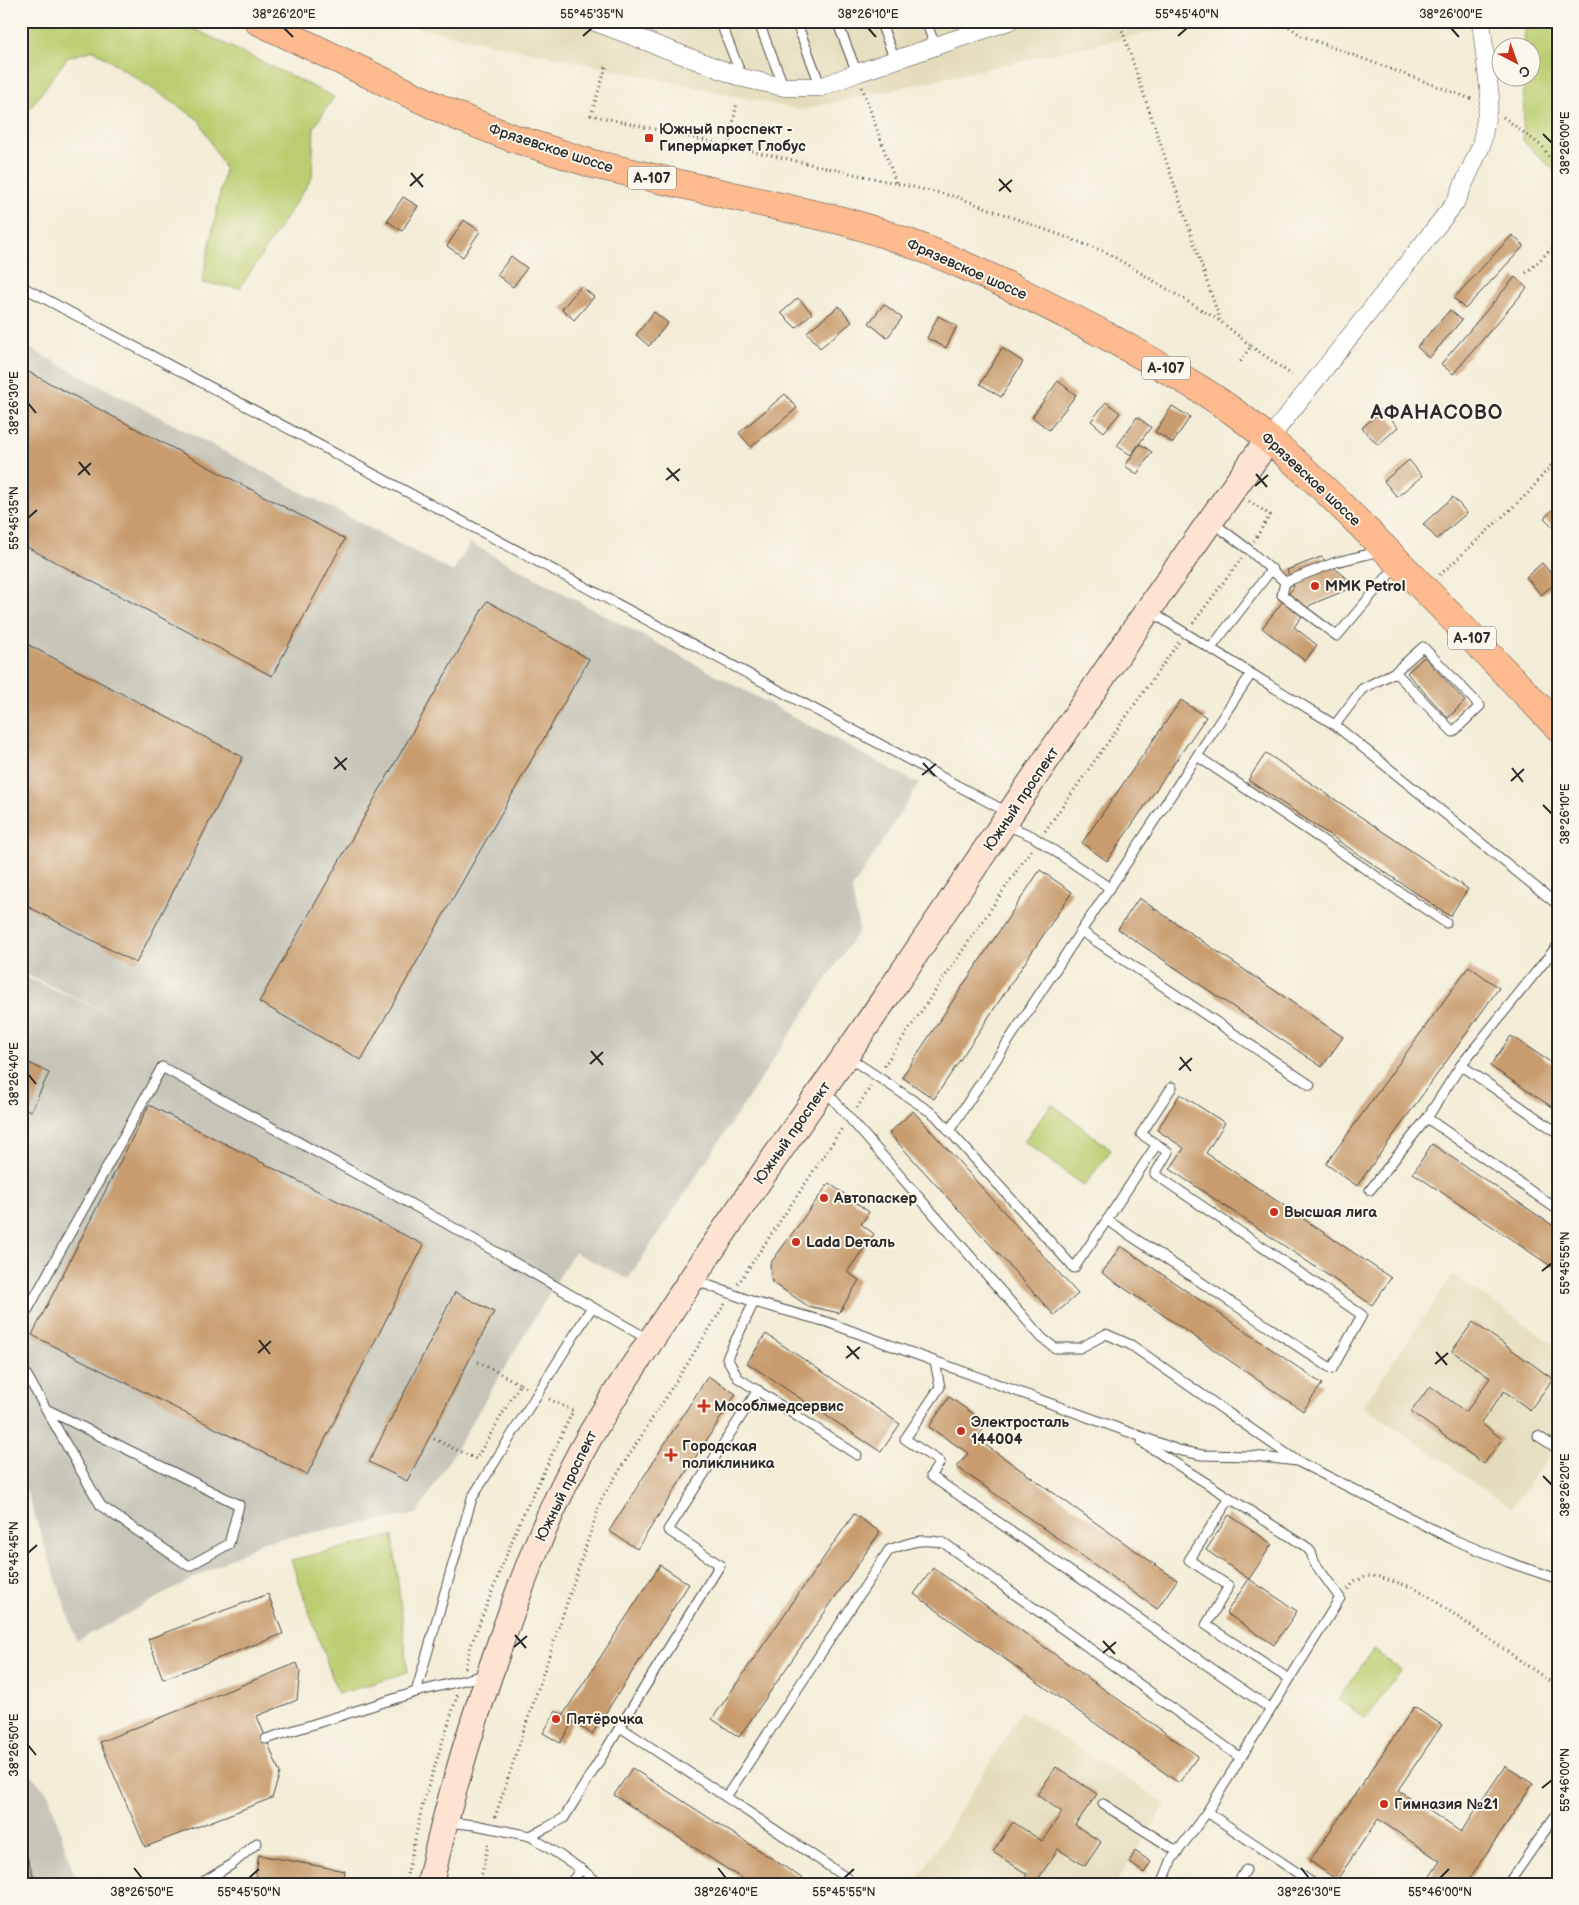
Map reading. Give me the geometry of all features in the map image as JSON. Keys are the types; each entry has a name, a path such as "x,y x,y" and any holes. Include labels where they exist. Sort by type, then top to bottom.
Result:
{"highway":[{"name":"Фрязевское шоссе","path":"258,21 454,115 510,138 593,164 844,221 913,244 1055,309 1175,373 1215,398 1315,479 1558,727"}],"main road":[{"name":"Южный проспект","path":"430,1884 444,1822 467,1741 490,1673 531,1561 570,1471 596,1425 691,1279 1008,819 1148,610 1210,520 1269,440"}],"street":[{"path":"593,21 743,78 784,87 821,87 935,46 977,26 1009,21"},
{"path":"1269,440 1455,203 1482,146 1490,97 1481,21"}],"lane":[{"path":"720,21 743,78"},
{"path":"758,21 784,87"},
{"path":"796,21 821,87"},
{"path":"837,21 857,73"},
{"path":"880,21 895,60"},
{"path":"926,21 935,46"},
{"path":"21,286 1008,819 1110,888"},
{"path":"1210,520 1285,582"},
{"path":"1285,582 1282,595 1337,636 1392,556"},
{"path":"1285,582 1336,562 1392,556"},
{"path":"1210,648 1272,570"},
{"path":"1148,610 1335,725 1558,905"},
{"path":"1335,725 1362,689 1395,672 1423,647 1480,706 1453,732 1395,672"},
{"path":"949,1131 1251,674"},
{"path":"1197,756 1446,922"},
{"path":"1081,931 1310,1085"},
{"path":"1370,1190 1427,1118 1461,1065 1558,945"},
{"path":"846,1055 935,1115 1074,1268 1157,1144"},
{"path":"1461,1065 1558,1134"},
{"path":"21,1322 162,1067 440,1220 651,1340"},
{"path":"1107,1220 1332,1369 1362,1315 1155,1174 1168,1152 1142,1134 1172,1087"},
{"path":"823,1088 1036,1330 1055,1348 1080,1348 1106,1334 1132,1345 1297,1461 1452,1539 1508,1562 1558,1579"},
{"path":"1427,1118 1558,1210"},
{"path":"691,1279 754,1302 827,1322 1178,1450 1202,1455 1252,1456 1297,1461"},
{"path":"754,1302 727,1358 738,1378 857,1455"},
{"path":"416,1692 472,1498 592,1307"},
{"path":"935,1362 940,1387 905,1439 940,1462 931,1476 1271,1710"},
{"path":"21,1365 101,1506 189,1566 229,1544 238,1505 46,1409"},
{"path":"530,1836 564,1818 720,1564 668,1530 758,1390"},
{"path":"1129,1433 1305,1546 1311,1552 1314,1562 1340,1598 1207,1812 1172,1859 1162,1884"},
{"path":"1538,1436 1558,1449"},
{"path":"1230,1498 1189,1560 1229,1586 1206,1625 1289,1679"},
{"path":"726,1798 889,1550 912,1541 930,1540 944,1543 1241,1758"},
{"path":"266,1739 416,1692 490,1673"},
{"path":"620,1727 848,1879"},
{"path":"1103,1804 1178,1852"},
{"path":"1207,1812 1314,1884"},
{"path":"1508,1884 1558,1812"},
{"path":"444,1822 530,1836 581,1869 600,1884"},
{"path":"200,1884 230,1865 257,1842"},
{"path":"570,1884 581,1869"},
{"path":"1237,1884 1246,1870"}],"path":[{"path":"1119,21 1220,321"},
{"path":"1281,21 1302,36 1488,106 1543,147 1558,173"},
{"path":"606,67 591,114 957,197 1106,252 1220,321 1292,375"},
{"path":"857,73 896,183"},
{"path":"729,146 736,102"},
{"path":"1526,273 1558,243"},
{"path":"1239,364 1251,346"},
{"path":"1424,589 1528,494 1558,458"},
{"path":"480,1884 491,1829 602,1498 732,1294 1038,840 1186,632 1248,550 1270,515 1248,500"},
{"path":"434,1439 476,1459 520,1384 478,1362"},
{"path":"1340,1598 1354,1582 1367,1576 1379,1577 1418,1589 1558,1687"}],"shaded area":[{"path":"387,21 1200,21 801,110"},
{"path":"21,344 453,572 470,543 919,784 852,889 859,930 628,1279 574,1252 417,1514 261,1542 77,1641 21,1475 21,975 126,1021 21,972"},
{"path":"1453,1275 1558,1347 1558,1442 1512,1508 1363,1406"},
{"path":"1021,1712 1166,1804 1115,1884 915,1884"},
{"path":"21,1764 49,1795 77,1884 21,1884"}],"green space":[{"path":"21,21 178,21 334,97 314,127 312,178 240,288 202,283 225,169 199,120 94,50 68,57 21,120"},
{"path":"1525,21 1558,21 1558,174 1523,141 1524,88 1542,88 1542,38 1524,38"},
{"path":"1052,1104 1111,1150 1084,1186 1024,1141"},
{"path":"393,1536 408,1673 338,1694 291,1560"},
{"path":"1373,1650 1401,1670 1366,1719 1338,1699"}],"building":[{"path":"403,197 418,206 402,231 387,221"},
{"path":"464,220 480,231 463,257 447,246"},
{"path":"1512,235 1524,246 1465,309 1454,298"},
{"path":"511,256 527,268 513,287 497,275"},
{"path":"1515,277 1527,288 1453,374 1441,364"},
{"path":"581,286 594,297 574,320 562,309"},
{"path":"798,298 812,313 796,328 781,313"},
{"path":"884,304 902,318 887,338 869,323"},
{"path":"839,306 852,322 820,348 807,332"},
{"path":"1450,310 1462,320 1429,358 1417,347"},
{"path":"654,312 668,323 649,346 636,335"},
{"path":"938,316 957,326 946,348 927,338"},
{"path":"1002,348 1023,362 1001,397 980,384"},
{"path":"21,368 345,539 272,676 21,544"},
{"path":"1058,381 1076,395 1049,430 1032,417"},
{"path":"785,394 797,408 751,447 739,433"},
{"path":"1106,402 1120,413 1104,432 1091,421"},
{"path":"1172,406 1190,417 1173,443 1155,432"},
{"path":"1383,409 1398,427 1378,445 1362,428"},
{"path":"1137,417 1151,427 1131,455 1117,446"},
{"path":"1140,444 1152,452 1137,474 1125,466"},
{"path":"1409,460 1422,476 1397,497 1384,481"},
{"path":"1453,497 1467,513 1437,539 1423,524"},
{"path":"1558,505 1558,526 1555,529 1544,518"},
{"path":"1321,557 1356,586 1310,605 1294,627 1317,645 1305,661 1262,628 1294,587 1287,570"},
{"path":"1542,563 1558,581 1541,595 1526,577"},
{"path":"487,601 589,659 361,1060 259,1002"},
{"path":"21,641 243,757 136,963 21,903"},
{"path":"1424,657 1465,701 1448,718 1407,673"},
{"path":"1181,700 1206,717 1107,861 1082,843"},
{"path":"1266,753 1468,889 1450,916 1248,780"},
{"path":"1040,870 1072,892 934,1099 902,1077"},
{"path":"1139,898 1343,1037 1322,1067 1118,929"},
{"path":"1469,966 1499,988 1357,1186 1326,1164"},
{"path":"1511,1036 1558,1067 1558,1111 1490,1066"},
{"path":"21,1059 49,1073 31,1111 21,1107"},
{"path":"1180,1094 1225,1123 1206,1153 1391,1278 1372,1305 1170,1169 1184,1148 1157,1130"},
{"path":"149,1105 424,1245 307,1475 32,1335"},
{"path":"913,1111 1078,1294 1054,1315 889,1133"},
{"path":"1432,1144 1558,1229 1558,1271 1413,1173"},
{"path":"829,1183 869,1212 861,1224 874,1234 847,1272 859,1280 839,1313 808,1306 772,1282 770,1264"},
{"path":"1121,1246 1322,1384 1303,1411 1102,1273"},
{"path":"455,1292 494,1312 407,1481 369,1462"},
{"path":"1473,1322 1553,1379 1530,1410 1504,1391 1481,1423 1502,1439 1484,1464 1411,1412 1430,1386 1466,1412 1490,1378 1452,1351"},
{"path":"766,1334 900,1424 881,1452 747,1363"},
{"path":"708,1376 736,1394 637,1549 609,1531"},
{"path":"949,1397 987,1423 977,1439 1177,1580 1157,1609 957,1467 968,1453 929,1427"},
{"path":"854,1514 880,1532 739,1737 712,1719"},
{"path":"1229,1515 1272,1544 1249,1579 1206,1550"},
{"path":"660,1565 689,1584 592,1734 573,1722 560,1743 543,1733 556,1711 563,1715"},
{"path":"933,1568 1198,1756 1179,1783 914,1594"},
{"path":"1249,1579 1297,1611 1274,1645 1226,1613"},
{"path":"268,1594 283,1634 163,1679 148,1639"},
{"path":"297,1663 300,1671 297,1700 257,1716 280,1773 272,1798 145,1847 100,1742"},
{"name":"Гимназия №21","path":"1414,1707 1442,1725 1398,1790 1461,1832 1505,1766 1533,1784 1466,1884 1425,1884 1440,1861 1378,1819 1337,1880 1310,1861"},
{"path":"1056,1767 1097,1794 1075,1825 1101,1842 1085,1866 1058,1849 1035,1884 1021,1884 1027,1874 993,1852 1013,1822 1042,1841 1062,1812 1037,1795"},
{"path":"632,1768 811,1884 750,1884 614,1795"},
{"path":"22,1841 36,1884 21,1884"},
{"path":"1135,1851 1151,1862 1144,1873 1129,1862"},
{"path":"259,1855 345,1871 343,1884 254,1884"}],"place":[{"name":"Южный проспект - Гипермаркет Глобус","path":"649,138"},
{"name":"MMK Petrol","path":"1315,586"},
{"name":"Автопаскер","path":"824,1198"},
{"name":"Высшая лига","path":"1274,1212"},
{"name":"Lada Dеталь","path":"796,1242"},
{"name":"Мособлмедсервис","path":"704,1406"},
{"name":"Электросталь 144004","path":"961,1431"},
{"name":"Городская поликлиника","path":"671,1455"},
{"name":"Пятёрочка","path":"556,1719"},
{"name":"Гимназия №21","path":"1384,1804"}],"district":[{"name":"АФАНАСОВО","path":"1437,412"}]}
